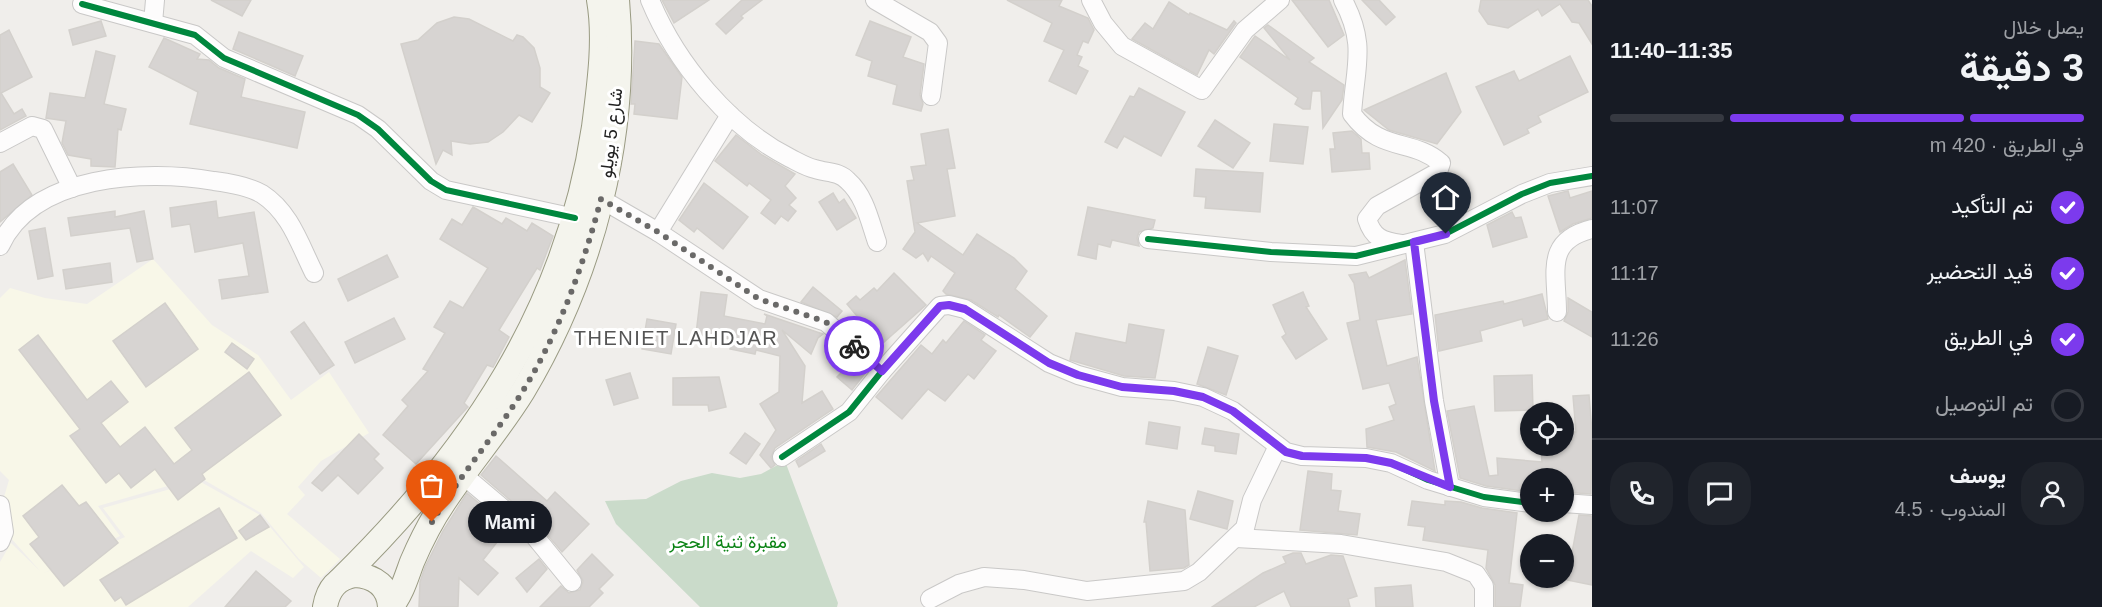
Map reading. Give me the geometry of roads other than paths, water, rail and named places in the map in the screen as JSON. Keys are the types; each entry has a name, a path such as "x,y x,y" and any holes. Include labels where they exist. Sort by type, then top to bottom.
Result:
{"main road":[{"path":"324,604 330,590 427,486 479,418 504,381 545,302 575,218 596,112 600,40 599,0"},
{"name":"شارع 5 يويلو","path":"391,607 402,589 432,522 505,418 543,355 577,279 601,199 617,101 617,0"},
{"path":"340,580 355,575 371,577 383,587 391,607"}],"street":[{"path":"153,23 155,0"},
{"path":"650,0 660,25 697,77 730,115 752,135 788,157 814,169 840,174 849,181 865,207 877,242"},
{"path":"874,0 930,32 938,43 931,96"},
{"path":"1091,0 1103,23 1122,46 1202,90 1245,30 1280,0"},
{"path":"1343,0 1355,23 1359,43 1352,114 1359,124 1380,140 1428,152 1441,164 1438,172 1377,206 1366,219 1371,232 1382,241 1410,243"},
{"path":"82,4 195,35 224,58 358,115 378,129 431,181 446,190 575,218"},
{"path":"658,232 730,115"},
{"path":"0,143 32,126 43,129 72,188"},
{"path":"0,246 13,224 38,203 72,188 93,181 166,176 230,183 262,194 287,216 314,273"},
{"path":"1148,239 1271,252 1356,256 1446,234 1522,194 1550,183 1592,176"},
{"path":"601,199 658,232 759,299 826,322 882,371"},
{"path":"1557,312 1557,254 1562,243 1576,233 1592,229"},
{"path":"1410,243 1434,401 1450,487"},
{"path":"782,457 849,412 940,306 949,305 965,309 1049,363 1078,375 1122,387 1174,391 1203,397 1233,411 1286,452 1302,456 1366,458 1391,463 1450,487 1484,497 1520,502"},
{"path":"930,599 959,584 984,577 1024,580 1087,591 1184,581 1199,572 1245,528 1252,500 1278,446"},
{"path":"463,475 532,533 572,582"},
{"path":"1574,504 1592,505"},
{"path":"0,505 4,532 0,542"},
{"path":"1236,538 1341,544 1446,562 1476,574 1484,585 1484,607"}],"place":[{"name":"Mami","path":"432,522"}],"district":[{"name":"THENIET LAHDJAR","path":"676,338"}],"park label":[{"name":"مقبرة ثنية الحجر","path":"728,542"}]}
